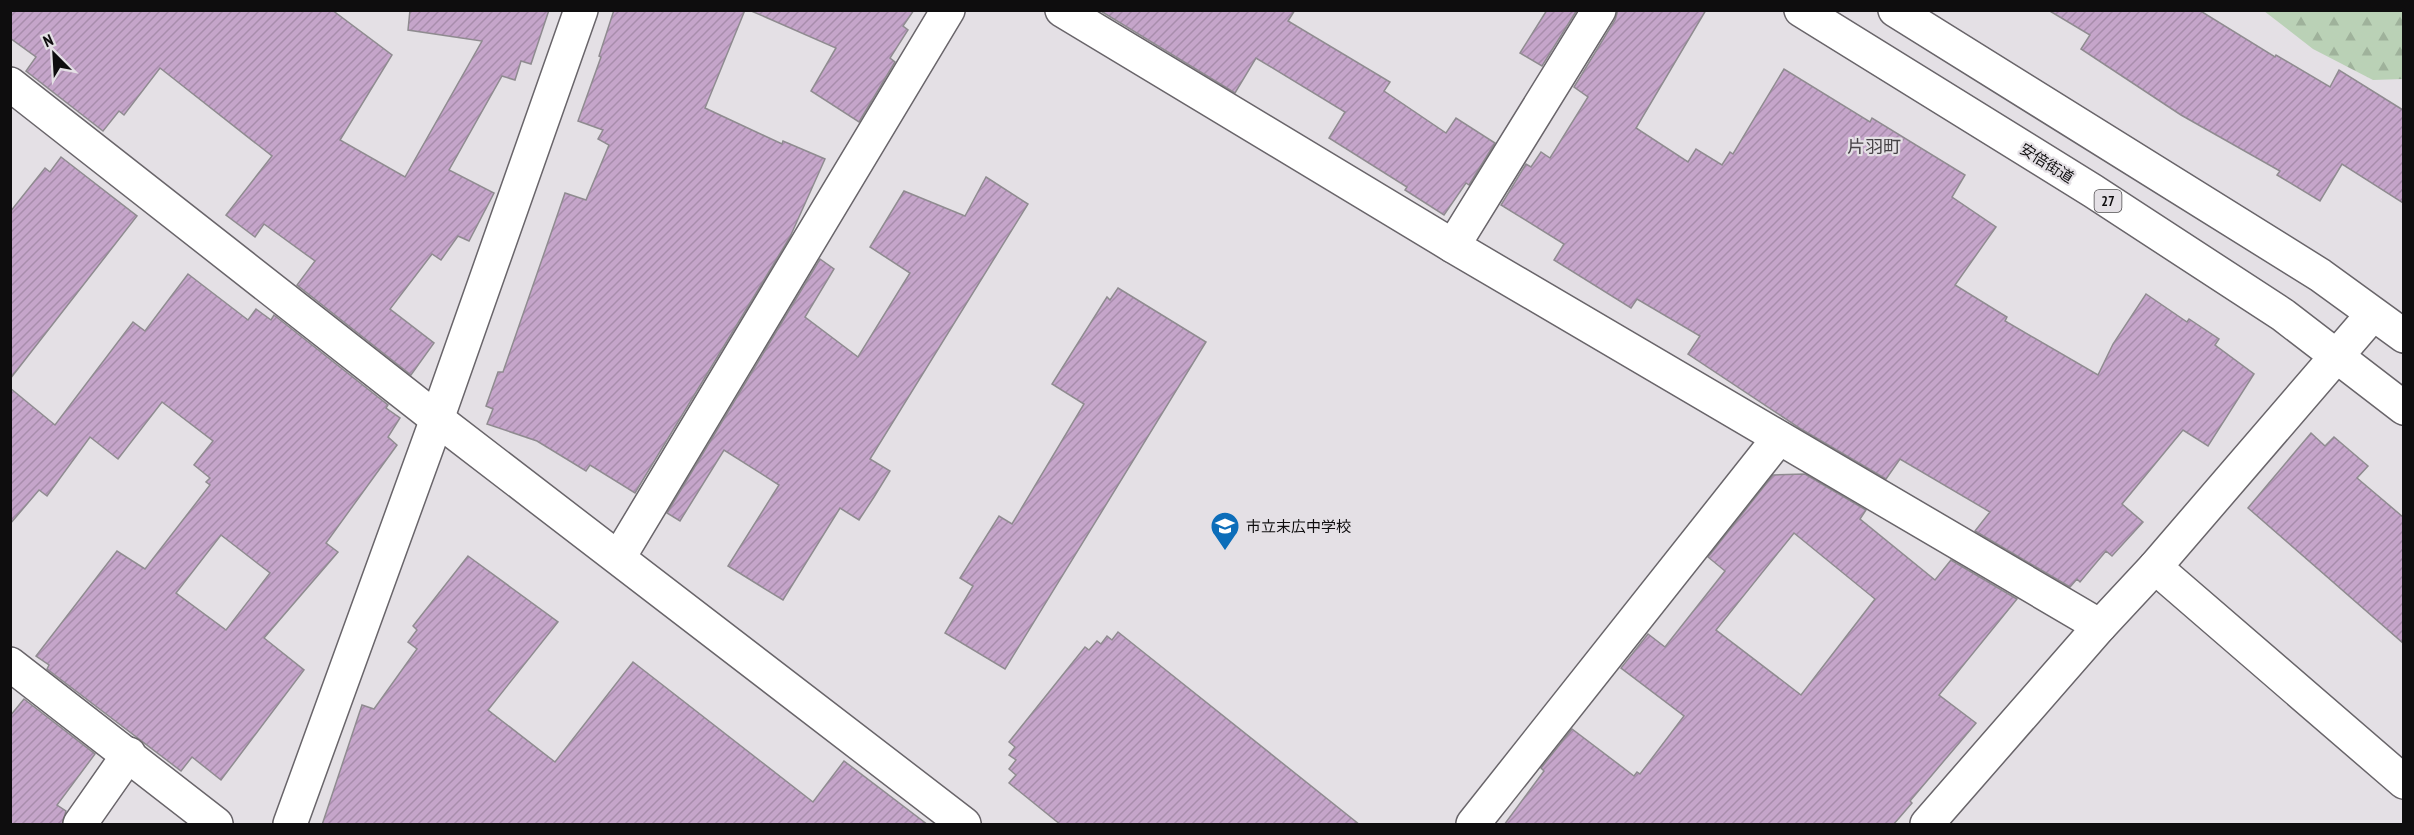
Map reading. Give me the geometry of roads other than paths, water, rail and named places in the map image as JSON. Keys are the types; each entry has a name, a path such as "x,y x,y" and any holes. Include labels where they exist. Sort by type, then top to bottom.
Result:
{"street":[{"path":"290,825 437,419 581,10"},
{"path":"619,557 948,10"},
{"path":"1062,10 1453,246 2100,626"},
{"path":"1453,246 1599,10"},
{"name":"安倍街道","path":"1802,10 2093,191 2283,315 2337,354 2403,408"},
{"path":"1895,10 2320,275 2403,336"},
{"path":"10,84 437,419 964,825"},
{"path":"1927,825 2100,626 2155,567 2372,315"},
{"path":"1473,825 1779,438"},
{"path":"2155,567 2403,782"},
{"path":"10,664 129,754 216,825"},
{"path":"80,825 129,754"}],"place":[{"name":"市立末広中学校","path":"1225,552"}],"district":[{"name":"片羽町","path":"1874,146"}]}
